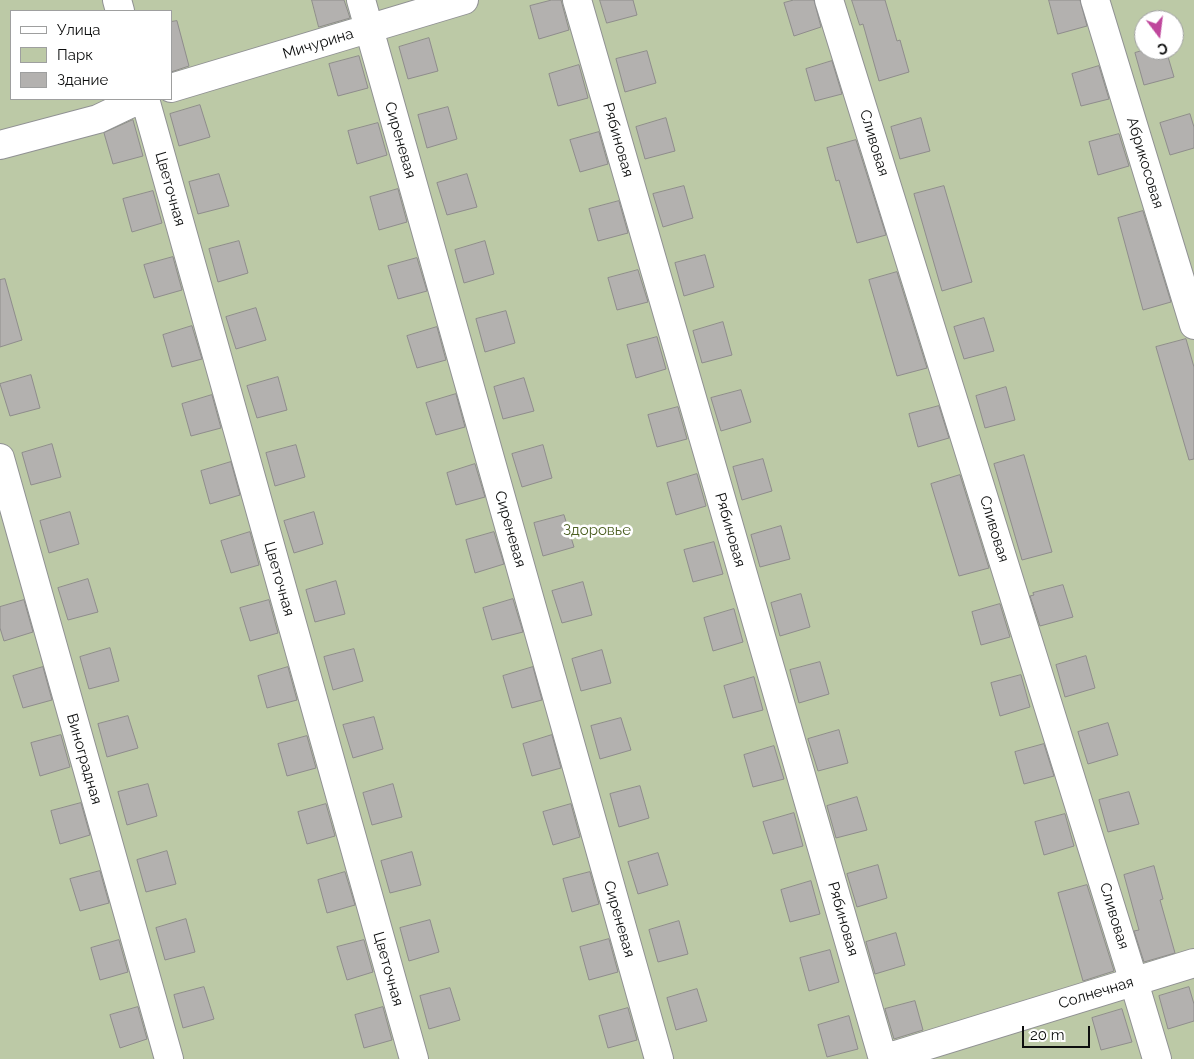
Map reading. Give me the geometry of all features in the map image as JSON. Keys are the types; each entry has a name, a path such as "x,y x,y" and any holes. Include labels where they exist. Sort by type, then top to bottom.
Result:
{"street":[{"name":"Сиреневая","path":"361,0 659,1059"},
{"name":"Мичурина","path":"172,88 464,0"},
{"name":"Рябиновая","path":"577,0 883,1059"},
{"name":"Сливовая","path":"829,0 1157,1059"},
{"name":"Абрикосовая","path":"1096,0 1194,325"},
{"path":"0,145 98,119 138,100"},
{"name":"Цветочная","path":"145,100 414,1059"},
{"name":"Виноградная","path":"0,458 169,1059"},
{"name":"Солнечная","path":"883,1059 1194,963"}],"green space":[{"name":"Здоровье","path":"0,0 1194,0 1194,1059 0,1059"}],"building":[{"path":"312,0 344,0 350,18 319,27"},
{"path":"552,0 561,0 569,30 539,39 530,6"},
{"path":"600,0 633,0 637,15 607,23"},
{"path":"794,0 814,0 821,27 794,36 784,3"},
{"path":"852,0 885,0 897,41 900,40 909,72 879,81 863,24 860,25"},
{"path":"1049,0 1080,0 1087,26 1058,34"},
{"path":"177,21 189,66 172,72 172,22"},
{"path":"429,38 438,71 408,79 399,47"},
{"path":"647,51 656,83 625,92 616,59"},
{"path":"359,56 368,88 338,96 329,64"},
{"path":"1137,60 1169,60 1174,77 1144,85"},
{"path":"832,61 842,94 815,101 806,69"},
{"path":"579,65 588,98 558,106 549,74"},
{"path":"1099,66 1109,99 1081,106 1072,74"},
{"path":"200,105 210,137 179,146 170,114"},
{"path":"448,107 457,139 427,148 418,115"},
{"path":"1190,114 1194,127 1194,148 1170,155 1160,123"},
{"path":"666,118 675,151 645,159 636,127"},
{"path":"921,118 930,151 900,159 891,127"},
{"path":"133,120 143,156 113,164 104,133"},
{"path":"378,123 387,155 357,164 348,131"},
{"path":"599,132 608,164 580,172 570,140"},
{"path":"1119,134 1129,166 1098,175 1089,142"},
{"path":"856,140 886,235 857,243 839,180 836,181 827,148"},
{"path":"219,174 229,206 198,214 189,182"},
{"path":"467,174 477,207 447,215 437,183"},
{"path":"684,186 693,218 663,227 653,194"},
{"path":"944,186 972,282 942,291 914,194"},
{"path":"398,189 407,222 379,230 370,197"},
{"path":"153,191 162,223 132,232 123,199"},
{"path":"619,201 628,233 598,241 589,209"},
{"path":"1143,211 1171,302 1143,310 1118,218"},
{"path":"239,241 248,273 218,282 209,249"},
{"path":"485,241 494,274 464,283 455,250"},
{"path":"705,255 714,287 684,296 675,263"},
{"path":"173,257 182,290 154,298 144,265"},
{"path":"417,258 427,291 398,299 388,266"},
{"path":"638,270 648,302 617,310 608,278"},
{"path":"897,272 927,368 897,376 869,280"},
{"path":"5,279 22,340 0,347 0,280"},
{"path":"256,308 266,340 236,349 226,317"},
{"path":"506,311 515,343 485,352 476,319"},
{"path":"984,318 994,351 964,359 954,327"},
{"path":"723,322 732,355 702,363 693,331"},
{"path":"192,326 202,359 172,367 163,335"},
{"path":"437,327 446,360 417,368 407,336"},
{"path":"657,337 666,369 636,378 627,345"},
{"path":"1186,339 1194,367 1194,459 1189,460 1156,347"},
{"path":"31,375 40,408 10,416 0,384"},
{"path":"278,377 287,410 257,418 247,386"},
{"path":"524,378 534,411 503,419 494,387"},
{"path":"1006,387 1015,420 985,428 976,396"},
{"path":"741,390 751,422 721,431 711,398"},
{"path":"456,394 465,427 436,435 426,403"},
{"path":"212,395 221,428 191,436 182,404"},
{"path":"939,406 949,438 918,447 909,414"},
{"path":"678,407 687,439 657,447 648,415"},
{"path":"52,444 61,477 31,485 22,453"},
{"path":"296,445 305,477 275,486 266,453"},
{"path":"543,445 552,478 522,487 512,454"},
{"path":"1024,455 1052,552 1022,560 994,464"},
{"path":"763,459 772,491 742,500 733,467"},
{"path":"231,462 240,495 210,504 201,471"},
{"path":"475,464 485,497 456,505 447,473"},
{"path":"697,474 706,506 676,515 667,483"},
{"path":"960,475 989,568 959,576 931,484"},
{"path":"70,512 79,544 49,553 40,521"},
{"path":"314,512 323,544 294,553 284,521"},
{"path":"564,515 574,547 543,556 534,523"},
{"path":"781,526 790,559 760,567 751,535"},
{"path":"250,532 259,565 231,573 221,541"},
{"path":"494,532 504,564 475,573 466,540"},
{"path":"714,542 723,574 693,582 684,550"},
{"path":"88,579 98,612 68,620 58,588"},
{"path":"336,581 345,614 315,622 306,590"},
{"path":"583,582 592,615 562,623 552,591"},
{"path":"1063,585 1073,617 1040,626 1030,596 1034,595 1033,593"},
{"path":"801,594 810,627 780,636 771,603"},
{"path":"513,599 523,632 492,640 483,608"},
{"path":"24,600 33,632 4,641 0,628 0,607"},
{"path":"269,600 278,633 250,641 240,608"},
{"path":"1000,604 1010,637 981,645 972,612"},
{"path":"734,609 743,642 713,651 704,618"},
{"path":"110,648 119,681 89,689 80,657"},
{"path":"354,649 363,681 333,690 324,657"},
{"path":"602,650 611,683 581,691 572,659"},
{"path":"1086,656 1095,688 1065,697 1056,665"},
{"path":"820,662 829,694 799,703 790,670"},
{"path":"43,667 52,700 23,708 13,676"},
{"path":"288,667 297,700 267,708 258,676"},
{"path":"533,667 542,700 512,708 503,676"},
{"path":"1021,675 1030,707 1000,716 991,683"},
{"path":"754,677 763,710 733,718 724,686"},
{"path":"128,716 138,748 107,757 98,724"},
{"path":"374,717 383,749 353,758 343,725"},
{"path":"621,718 631,750 600,759 591,726"},
{"path":"1108,723 1118,755 1088,764 1078,732"},
{"path":"839,730 848,763 818,771 808,739"},
{"path":"61,735 70,767 40,776 31,743"},
{"path":"552,735 561,768 532,776 523,744"},
{"path":"307,736 316,768 287,776 278,744"},
{"path":"1044,744 1054,776 1024,784 1015,752"},
{"path":"774,746 784,779 753,787 744,755"},
{"path":"148,784 157,816 127,825 118,792"},
{"path":"393,784 402,817 372,825 363,793"},
{"path":"640,786 649,818 619,827 610,794"},
{"path":"1129,792 1139,824 1108,832 1099,800"},
{"path":"857,797 867,830 836,838 827,806"},
{"path":"81,803 90,835 60,844 51,811"},
{"path":"326,804 335,836 307,844 298,812"},
{"path":"571,804 580,837 553,845 543,812"},
{"path":"794,813 803,846 773,854 763,822"},
{"path":"1065,814 1074,846 1044,855 1035,822"},
{"path":"167,851 176,884 146,892 137,860"},
{"path":"412,852 421,885 390,893 381,861"},
{"path":"658,853 668,885 638,894 628,862"},
{"path":"878,865 887,898 857,907 847,874"},
{"path":"1154,866 1163,899 1160,900 1175,953 1144,962 1134,931 1139,930 1124,875"},
{"path":"100,871 109,903 80,911 70,879"},
{"path":"345,872 355,905 327,913 318,880"},
{"path":"590,872 599,904 572,912 563,879"},
{"path":"811,881 820,914 790,922 781,890"},
{"path":"1087,885 1114,971 1083,981 1058,893"},
{"path":"186,919 195,952 165,960 156,928"},
{"path":"430,920 439,952 409,961 400,928"},
{"path":"679,921 688,954 658,962 649,930"},
{"path":"896,933 905,965 875,974 866,942"},
{"path":"609,939 618,972 589,980 580,947"},
{"path":"119,940 128,972 100,980 91,948"},
{"path":"364,940 373,972 347,980 337,947"},
{"path":"830,950 839,982 809,991 800,958"},
{"path":"204,987 214,1019 183,1028 174,995"},
{"path":"1189,987 1194,1004 1194,1021 1168,1029 1159,996"},
{"path":"450,988 460,1020 429,1029 420,996"},
{"path":"697,989 707,1021 676,1030 667,998"},
{"path":"915,1001 923,1030 894,1039 885,1009"},
{"path":"138,1007 147,1039 120,1048 110,1015"},
{"path":"383,1007 392,1040 364,1048 355,1015"},
{"path":"628,1008 637,1040 608,1048 599,1016"},
{"path":"1122,1009 1132,1042 1101,1050 1092,1018"},
{"path":"849,1016 858,1049 827,1057 818,1025"}]}
